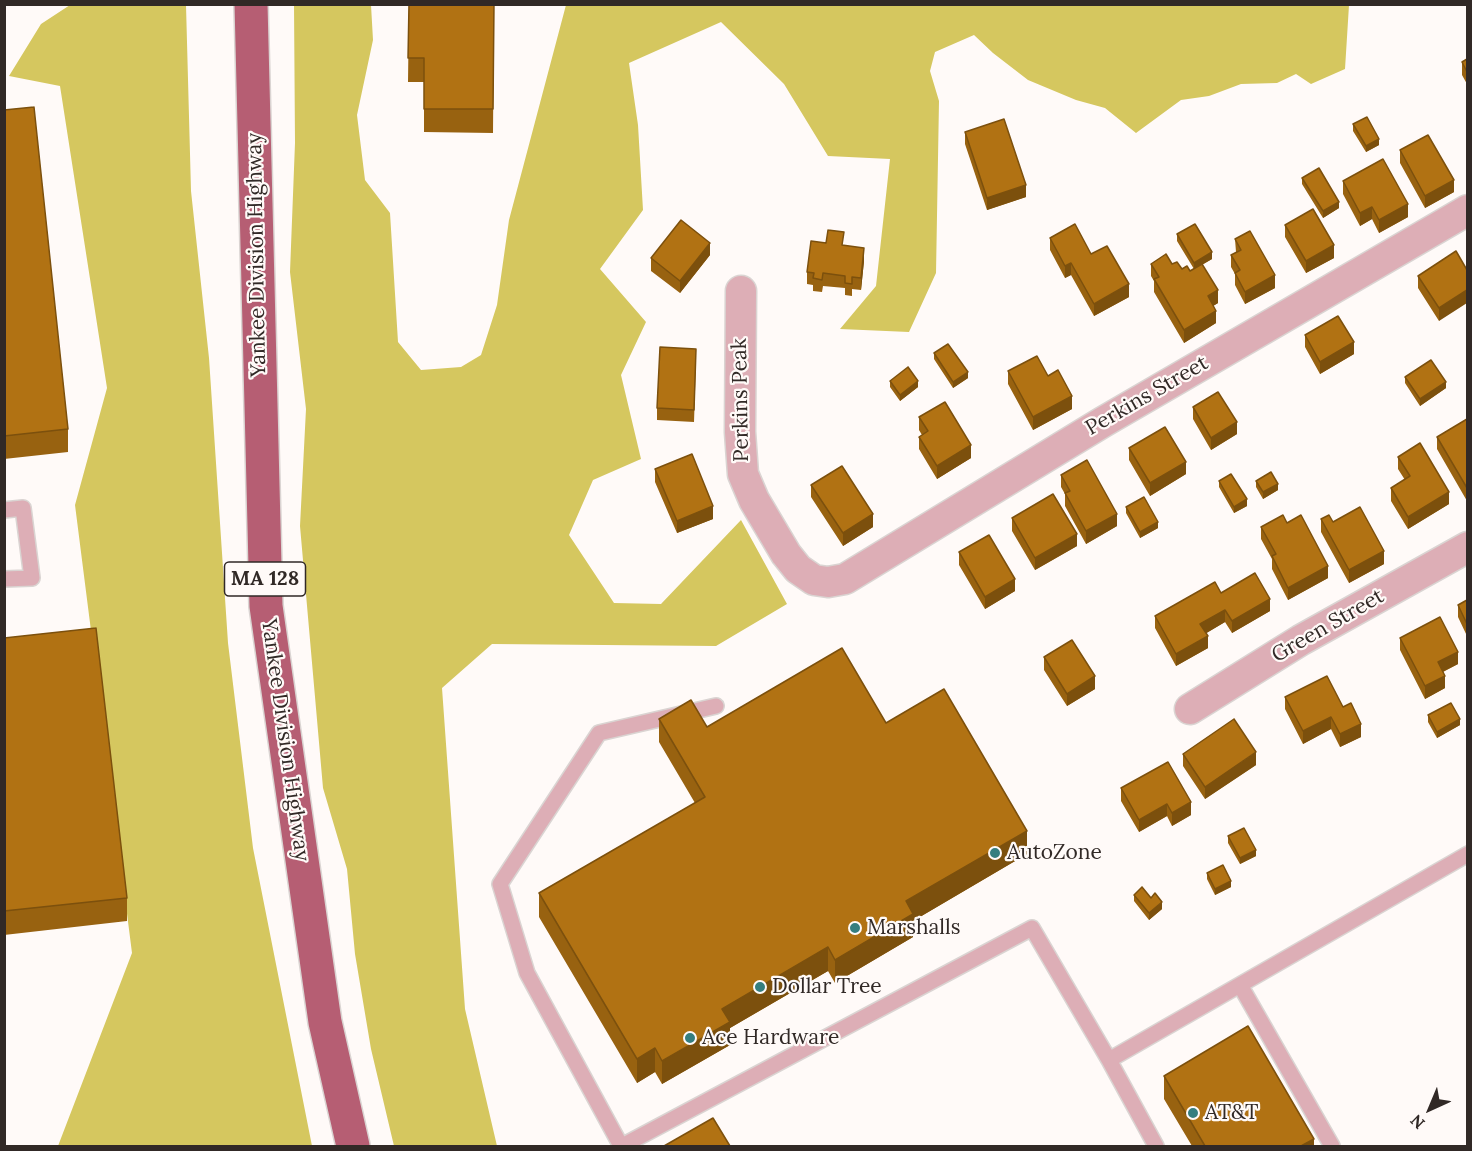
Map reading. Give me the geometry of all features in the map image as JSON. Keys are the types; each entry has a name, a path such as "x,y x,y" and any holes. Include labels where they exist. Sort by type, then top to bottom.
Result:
{"highway":[{"name":"Yankee Division Highway","path":"251,4 266,606 326,1022 352,1146"}],"street":[{"name":"Perkins Street","path":"828,582 845,579 1103,422 1467,210"},
{"name":"Perkins Peak","path":"741,291 740,420 743,474 770,529 798,570 814,580 828,582"},
{"name":"Green Street","path":"1190,709 1301,640 1467,547"}],"lane":[{"path":"4,510 23,508 32,578 4,579"},
{"path":"716,706 599,734 500,884 527,973 621,1146 1032,928 1156,1146"},
{"path":"1109,1060 1467,854"},
{"path":"1240,985 1332,1146"}],"shaded area":[{"path":"70,5 186,5 191,191 209,358 228,643 253,848 312,1146 58,1146 132,953 75,505 107,388 60,86 9,76 41,24"},
{"path":"294,5 371,5 373,40 357,115 365,180 390,213 398,342 421,370 461,367 481,355 497,305 509,220 566,5 1349,5 1345,69 1311,84 1296,74 1277,83 1241,84 1209,96 1181,100 1136,133 1105,108 1076,100 1028,80 974,35 935,52 930,71 939,101 936,273 909,332 840,329 876,286 890,159 828,156 784,84 721,22 629,63 638,125 643,210 600,269 646,322 621,375 641,459 593,480 569,535 614,603 661,604 741,520 787,604 716,646 492,644 442,688 465,1009 497,1146 394,1146 371,1049 355,954 347,869 323,788 300,526 306,409 290,272 295,143"}],"building":[{"path":"409,4 494,4 493,109 424,109 424,58 408,58"},
{"path":"1467,59 1467,72 1462,62"},
{"path":"34,107 68,429 4,436 4,110"},
{"path":"1367,117 1379,139 1366,146 1353,124"},
{"path":"1004,119 1026,185 987,198 965,132"},
{"path":"1428,135 1454,180 1425,196 1400,150"},
{"path":"1383,159 1408,204 1379,220 1372,207 1360,213 1343,181"},
{"path":"1319,168 1339,202 1323,211 1302,178"},
{"path":"1313,209 1334,245 1306,261 1285,225"},
{"path":"681,220 710,243 680,281 651,258"},
{"path":"1075,224 1091,254 1107,246 1129,284 1094,304 1071,263 1065,266 1050,238"},
{"path":"1195,224 1212,252 1194,263 1177,234"},
{"path":"828,230 844,232 842,245 864,248 861,278 852,277 852,284 845,283 845,276 823,273 822,280 813,278 814,273 807,272 811,241 826,243"},
{"path":"1250,231 1275,275 1245,292 1235,273 1240,270 1231,255 1241,250 1235,239"},
{"path":"1456,251 1467,270 1467,290 1439,308 1418,276"},
{"path":"1166,254 1172,264 1177,262 1182,269 1187,266 1190,271 1202,264 1218,290 1208,296 1216,311 1184,330 1154,279 1159,277 1151,264"},
{"path":"1338,316 1354,342 1320,362 1305,335"},
{"path":"948,344 968,372 953,382 934,353"},
{"path":"660,347 696,349 694,410 657,408"},
{"path":"1037,356 1048,376 1058,370 1072,396 1033,417 1008,371"},
{"path":"1431,360 1446,382 1420,399 1405,377"},
{"path":"908,367 918,381 900,395 890,381"},
{"path":"1218,392 1237,422 1211,438 1193,407"},
{"path":"945,402 971,445 937,466 919,437 928,431 919,417"},
{"path":"1467,419 1467,488 1437,437"},
{"path":"1165,427 1186,462 1150,483 1129,448"},
{"path":"1420,443 1449,492 1408,517 1391,488 1410,476 1398,457"},
{"path":"692,454 713,506 677,521 655,469"},
{"path":"1087,460 1117,514 1086,531 1065,493 1070,491 1061,475"},
{"path":"842,466 873,514 843,533 811,485"},
{"path":"1271,472 1278,484 1263,492 1256,481"},
{"path":"1231,474 1247,499 1234,507 1219,481"},
{"path":"1053,494 1077,534 1035,558 1012,518"},
{"path":"1144,497 1158,522 1140,532 1126,507"},
{"path":"1360,507 1384,551 1349,570 1321,519 1329,515 1333,522"},
{"path":"1283,515 1287,523 1301,515 1328,566 1288,588 1272,556 1276,554 1261,527"},
{"path":"989,535 1015,579 985,597 959,552"},
{"path":"1255,573 1270,599 1232,621 1225,610 1200,624 1208,636 1176,654 1155,616 1215,582 1221,593"},
{"path":"1467,600 1467,624 1458,605"},
{"path":"1440,617 1458,652 1438,662 1445,676 1425,686 1400,638"},
{"path":"96,628 127,898 4,911 4,638"},
{"path":"1072,640 1095,676 1067,694 1044,657"},
{"path":"842,648 886,723 944,689 1027,831 906,901 913,914 835,960 828,947 722,1009 730,1022 662,1061 655,1048 637,1059 539,893 705,797 659,719 691,700 707,727"},
{"path":"1327,676 1343,707 1351,703 1361,724 1340,734 1331,717 1303,731 1285,697"},
{"path":"1451,703 1460,719 1437,732 1428,715"},
{"path":"1234,719 1256,752 1205,787 1183,754"},
{"path":"1168,762 1191,802 1172,813 1167,804 1139,820 1121,788"},
{"path":"1244,828 1256,850 1240,858 1228,836"},
{"path":"1223,865 1231,881 1215,889 1207,873"},
{"path":"1142,887 1151,898 1155,893 1162,902 1149,913 1134,895"},
{"path":"1248,1026 1314,1139 1301,1146 1205,1146 1164,1076"},
{"path":"713,1118 730,1146 664,1146"}],"place":[{"name":"AutoZone","path":"995,853"},
{"name":"Marshalls","path":"855,928"},
{"name":"Dollar Tree","path":"760,987"},
{"name":"Ace Hardware","path":"690,1038"},
{"name":"AT&T","path":"1193,1113"}]}
